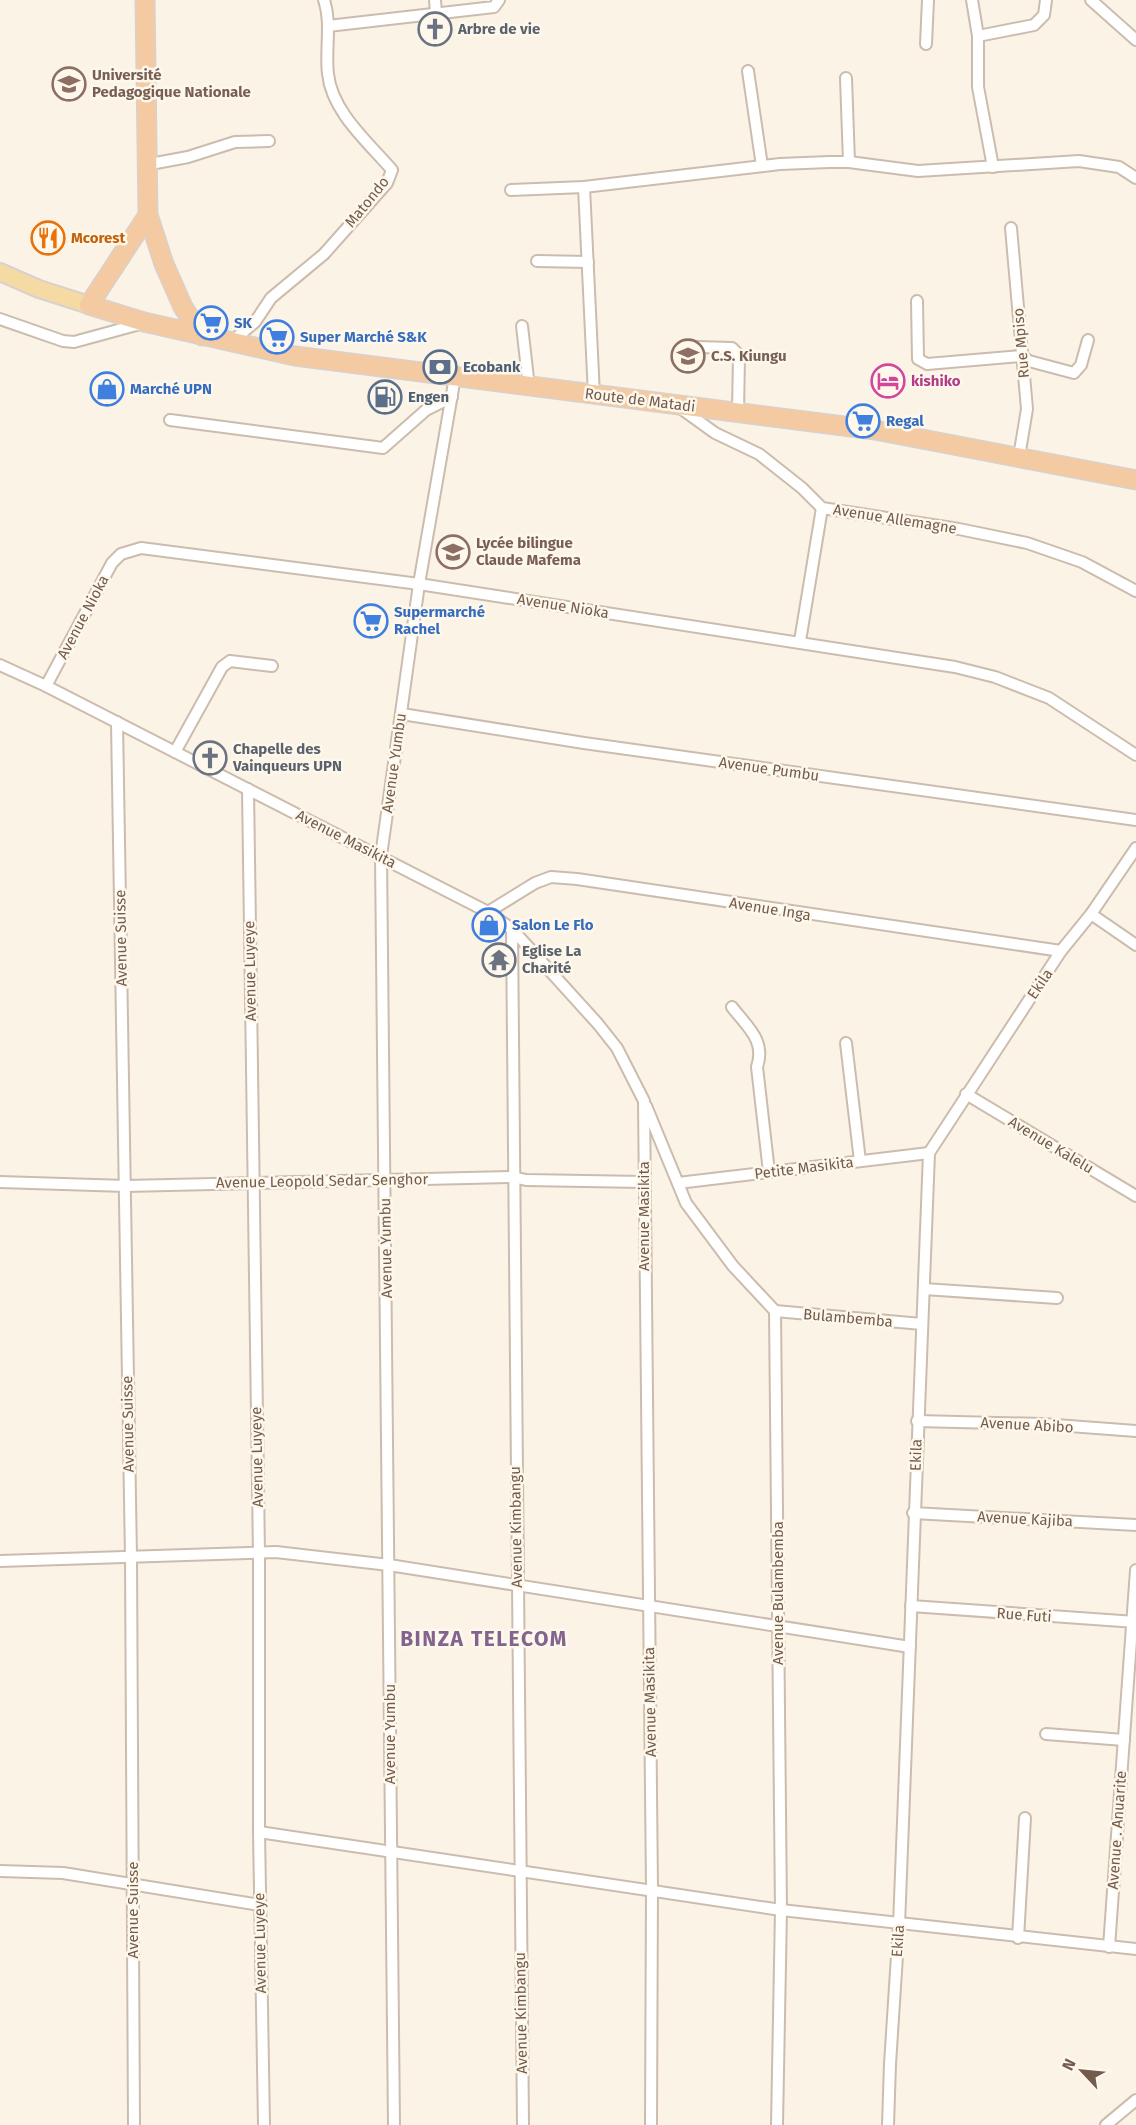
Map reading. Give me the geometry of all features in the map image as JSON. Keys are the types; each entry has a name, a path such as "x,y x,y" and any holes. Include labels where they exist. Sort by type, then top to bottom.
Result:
{"highway":[{"path":"145,0 145,165 148,215 164,264 183,307 202,336"},
{"path":"89,305 148,215"},
{"name":"Route de Matadi","path":"89,305 144,322 295,356 920,437 1136,480"}],"main road":[{"path":"0,272 39,289 89,305"}],"street":[{"name":"Matondo","path":"231,342 255,322 271,298 324,254 387,183 392,170 338,105 331,91 326,53 328,26 324,0"},
{"path":"435,0 436,14"},
{"path":"926,44 928,0"},
{"path":"972,0 978,36 978,87 993,167"},
{"path":"978,36 1034,25 1044,15 1046,0"},
{"path":"1091,0 1136,40"},
{"path":"328,26 436,14 498,2"},
{"path":"748,71 762,166"},
{"path":"846,78 849,162"},
{"path":"145,165 188,157 235,142 269,141"},
{"path":"510,190 584,187 762,166 849,162 918,171 1079,161 1119,167 1136,178"},
{"path":"584,187 594,394"},
{"name":"Rue Mpiso","path":"1011,228 1027,409 1019,457"},
{"path":"537,261 588,262"},
{"path":"917,301 918,358 924,363 1022,356 1029,361 1074,373 1081,365 1088,340"},
{"path":"0,319 63,342 74,342 144,322"},
{"path":"522,326 529,387"},
{"path":"697,347 732,348 737,351 738,413"},
{"name":"Avenue Yumbu","path":"394,2125 381,856 419,584 455,377"},
{"path":"170,420 382,448 426,410 452,398"},
{"name":"Avenue Allemagne","path":"676,405 715,433 759,454 802,488 822,508 958,529 1027,543 1082,562 1136,591"},
{"path":"800,641 822,508"},
{"name":"Avenue Nioka","path":"46,686 112,563 130,549 141,548 419,584 800,641 955,667 995,676 1049,698 1136,755"},
{"path":"175,752 222,667 230,661 272,666"},
{"name":"Avenue Masikita","path":"0,665 46,686 488,912 512,929 547,965 618,1047 644,1101 652,1889 651,2125"},
{"name":"Avenue Pumbu","path":"402,714 584,743 1136,820"},
{"name":"Avenue Suisse","path":"117,722 126,1186 126,1372 131,1558 134,2125"},
{"name":"Avenue Luyeye","path":"248,789 259,1555 259,1832 264,2125"},
{"name":"Ekila","path":"888,2125 899,1925 913,1513 929,1153 1062,951 1091,914 1136,848"},
{"name":"Avenue Inga","path":"488,912 535,883 551,877 1062,951"},
{"path":"1091,914 1136,945"},
{"name":"Avenue Kimbangu","path":"512,929 523,2125"},
{"path":"732,1007 759,1042 760,1052 757,1066 769,1172"},
{"path":"846,1042 860,1161"},
{"name":"Avenue Kalelu","path":"966,1094 1136,1196"},
{"path":"644,1101 686,1203 707,1233 775,1311"},
{"name":"Petite Masikita","path":"678,1183 929,1153"},
{"name":"Avenue Leopold Sedar Senghor","path":"0,1182 126,1186 252,1181 513,1177 526,1180 644,1182"},
{"path":"924,1289 1057,1298"},
{"name":"Bulambemba","path":"775,1311 922,1324"},
{"name":"Avenue Bulambemba","path":"775,1311 780,1627 778,1761 781,1910 777,2125"},
{"name":"Avenue Abibo","path":"917,1421 1136,1431"},
{"name":"Avenue Kajiba","path":"913,1513 1136,1525"},
{"path":"0,1561 259,1555 276,1552 389,1565 649,1608 910,1647"},
{"name":"Avenue . Anuarite","path":"1109,1947 1136,1570"},
{"name":"Rue Futi","path":"911,1606 1134,1622"},
{"path":"1046,1734 1124,1740"},
{"path":"1018,1938 1025,1818"},
{"path":"259,1832 391,1854 652,1889 781,1910 899,1925 1136,1949"},
{"path":"0,1871 63,1873 260,1905"},
{"path":"1106,2125 1136,2100"}],"place":[{"name":"Arbre de vie","path":"435,29"},
{"name":"Université Pedagogique Nationale","path":"69,84"},
{"name":"Mcorest","path":"48,238"},
{"name":"SK","path":"211,323"},
{"name":"Super Marché S&K","path":"277,337"},
{"name":"C.S. Kiungu","path":"688,356"},
{"name":"Ecobank","path":"440,367"},
{"name":"kishiko","path":"888,381"},
{"name":"Marché UPN","path":"107,389"},
{"name":"Engen","path":"385,397"},
{"name":"Regal","path":"863,421"},
{"name":"Lycée bilingue Claude Mafema","path":"453,552"},
{"name":"Supermarché Rachel","path":"371,621"},
{"name":"Chapelle des Vainqueurs UPN","path":"210,758"},
{"name":"Salon Le Flo","path":"489,925"},
{"name":"Eglise La Charité","path":"499,960"}],"district":[{"name":"BINZA TELECOM","path":"484,1639"}]}
